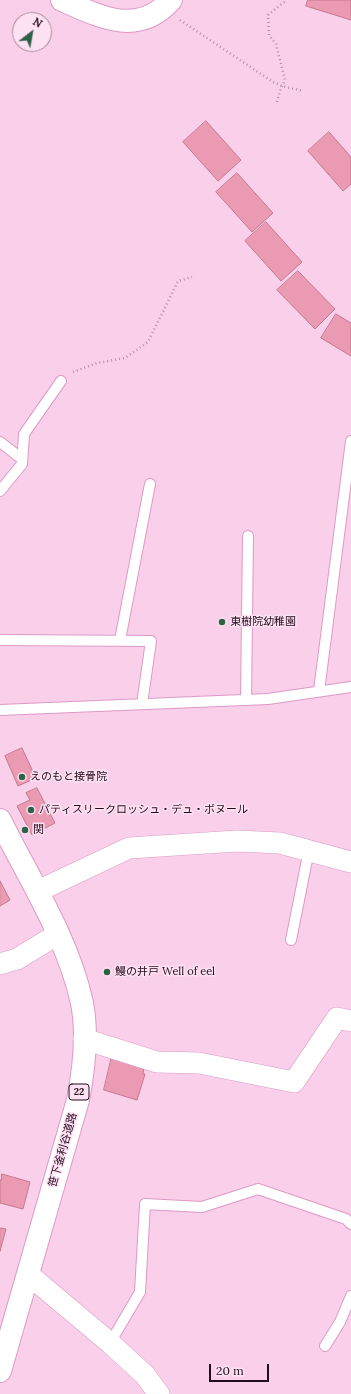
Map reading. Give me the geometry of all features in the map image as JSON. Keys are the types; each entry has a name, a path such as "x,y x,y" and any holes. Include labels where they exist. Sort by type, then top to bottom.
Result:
{"main road":[{"path":"62,0 99,16 131,22 148,17 167,4"},
{"name":"笹下釜利谷道路","path":"0,820 38,891 70,962 82,1004 84,1039 83,1070 78,1100 0,1371"}],"street":[{"path":"38,891 129,848 237,841 280,843 351,862"},
{"path":"0,964 17,959 58,934"},
{"path":"84,1039 157,1062 199,1063 294,1082 337,1018 351,1021"},
{"path":"28,1274 110,1343 145,1375 159,1394"}],"lane":[{"path":"0,491 22,464 24,434 61,381"},
{"path":"319,691 351,441"},
{"path":"0,442 22,459"},
{"path":"120,640 150,484"},
{"path":"246,700 248,536"},
{"path":"0,640 151,641 142,704"},
{"path":"0,710 268,699 351,687"},
{"path":"291,940 309,850"},
{"path":"110,1343 140,1292 145,1204 202,1207 258,1189 349,1219"},
{"path":"324,1346 340,1322 351,1296"}],"path":[{"path":"277,102 285,80 276,44 269,36 268,16 284,2 284,0"},
{"path":"167,4 273,82 282,86 304,91"},
{"path":"61,381 65,375 97,363 125,358 148,342 178,281 192,277"}],"building":[{"path":"308,0 351,0 351,20 306,6"},
{"path":"206,121 241,160 218,181 183,142"},
{"path":"329,132 351,157 351,184 343,191 308,151"},
{"path":"237,173 273,213 252,232 216,192"},
{"path":"266,222 302,262 281,281 245,241"},
{"path":"298,271 335,309 315,329 277,290"},
{"path":"336,314 351,323 351,356 321,338"},
{"path":"22,748 36,778 18,786 5,756"},
{"path":"37,788 55,823 32,835 17,806 30,800 26,793"},
{"path":"0,881 10,900 0,906"},
{"path":"112,1056 144,1067 143,1074 145,1074 137,1100 104,1090"},
{"path":"2,1174 30,1182 23,1209 0,1203 0,1180"},
{"path":"0,1228 6,1229 0,1251"}],"place":[{"name":"東樹院幼稚園","path":"222,622"},
{"name":"えのもと接骨院","path":"22,777"},
{"name":"パティスリークロッシュ・デュ・ボヌール","path":"31,810"},
{"name":"関","path":"25,830"},
{"name":"鰻の井戸 Well of eel","path":"107,972"}]}
